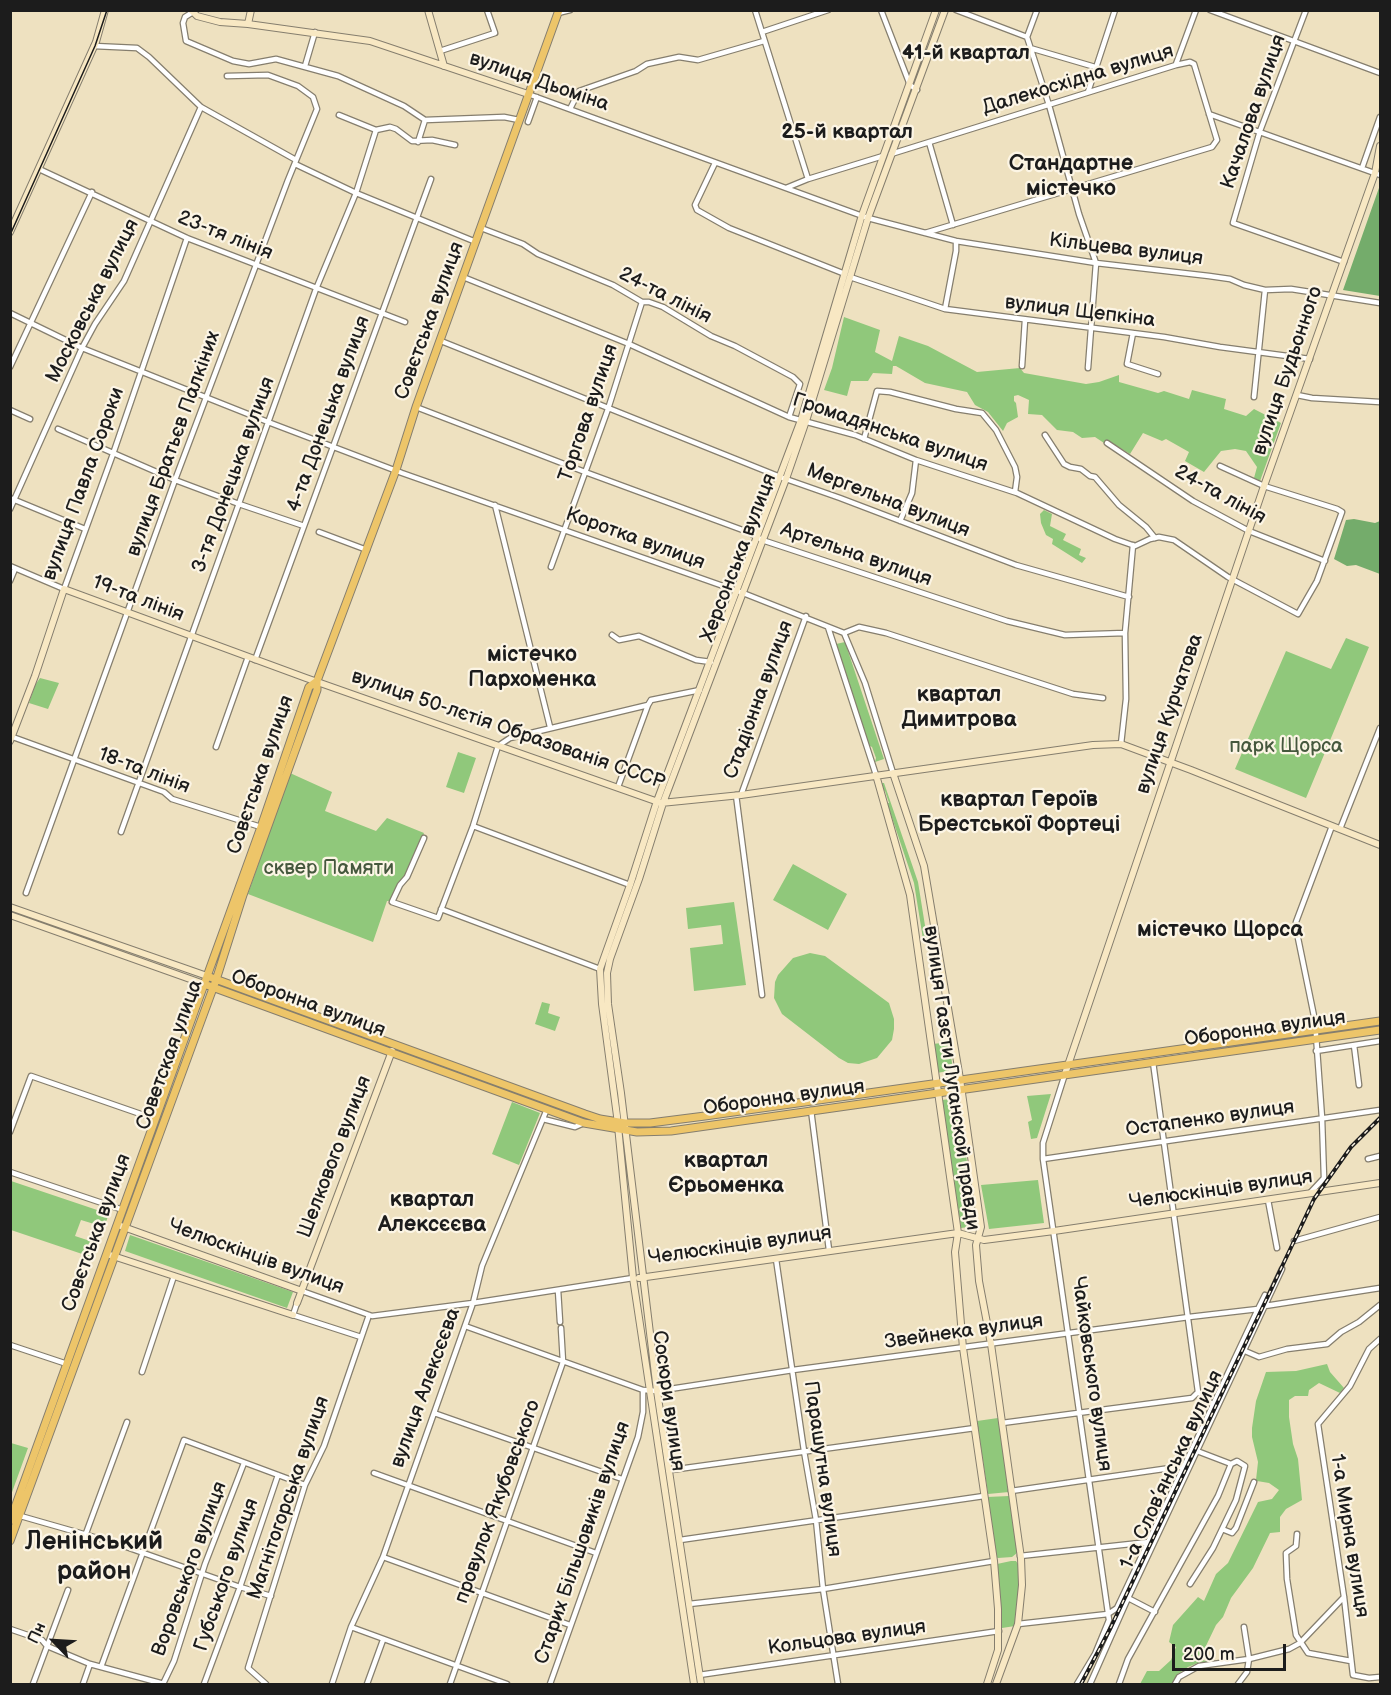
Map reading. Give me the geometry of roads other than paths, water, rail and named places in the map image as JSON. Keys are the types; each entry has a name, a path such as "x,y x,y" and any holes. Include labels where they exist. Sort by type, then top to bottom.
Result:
{"main road":[{"name":"Совєтська вулиця","path":"317,681 396,470 416,407 559,12"},
{"name":"Советская улица","path":"10,1541 13,1516 216,980 264,829 317,690 317,681"},
{"name":"Совєтська вулиця","path":"121,1226 123,1210 205,980 264,829"},
{"name":"Оборонна вулиця","path":"205,980 216,980 548,1106 584,1123 671,1131 1380,1030"},
{"name":"Оборонна вулиця","path":"205,980 212,987 393,1048"},
{"name":"Оборонна вулиця","path":"548,1106 600,1119 621,1127 1380,1021"},
{"name":"Совєтська вулиця","path":"13,1516 67,1364 110,1255"}],"street":[{"path":"10,232 94,46 105,10"},
{"path":"248,24 251,10"},
{"path":"428,10 444,66"},
{"path":"440,51 495,33 488,10"},
{"path":"559,12 570,10"},
{"path":"755,10 808,179"},
{"path":"762,33 828,10"},
{"path":"881,10 910,85 917,90"},
{"name":"Херсонська вулиця","path":"621,1127 608,1004 607,973 610,959 639,879 660,802 803,421 884,156 936,10"},
{"name":"Херсонська вулиця","path":"865,216 893,153 945,10"},
{"path":"956,10 1027,37"},
{"path":"1037,10 1027,37 1049,105 1071,190 1096,263 1088,368"},
{"path":"1088,92 1115,10"},
{"path":"1176,65 1196,10"},
{"path":"1210,10 1380,73"},
{"name":"Качалова вулиця","path":"1305,10 1260,131 1233,223 1344,262"},
{"path":"192,11 185,17 183,23 186,41 233,61 249,64 276,59 338,76 404,106 425,120 504,117 519,120"},
{"name":"вулиця Дьоміна","path":"192,11 197,16 220,22 315,32 370,41 537,97 865,216"},
{"path":"305,66 315,32"},
{"path":"570,110 579,91 636,71 647,64 680,57 698,60 764,41"},
{"path":"94,46 137,48 201,107 296,162 356,193 417,220 476,242"},
{"path":"1030,48 1095,67"},
{"name":"Далекосхідна вулиця","path":"786,188 808,179 1190,62 1194,64 1209,114"},
{"name":"вулиця Братьєв Палкіних","path":"26,893 255,264 317,108 313,98 298,86 268,75 227,76"},
{"path":"528,122 537,97"},
{"name":"Московська вулиця","path":"10,509 82,348 124,281 201,107"},
{"path":"1209,114 1378,174"},
{"path":"924,233 1212,147 1217,140 1209,114"},
{"path":"339,115 376,130 390,127 396,129 412,141 432,140 455,145"},
{"path":"1362,168 1380,117"},
{"path":"418,142 425,120"},
{"name":"3-тя Донецька вулиця","path":"121,832 316,289 356,193 376,130"},
{"path":"929,142 953,225"},
{"name":"вулиця Будьонного","path":"1378,174 1380,146"},
{"name":"вулиця Щепкіна","path":"715,163 695,205 697,210 729,228 848,276 945,309 1091,327 1310,359"},
{"name":"вулиця Будьонного","path":"1232,579 1380,165"},
{"name":"23-тя лінія","path":"39,169 188,238 405,322"},
{"name":"4-та Донецька вулиця","path":"216,747 304,526 431,179"},
{"path":"10,367 92,192"},
{"name":"Кільцева вулиця","path":"865,216 956,242 1096,263 1230,279 1265,290 1291,289 1380,303"},
{"name":"24-та лінія","path":"481,228 523,244 537,254 613,285 642,302 663,306 711,336 793,377 800,384 789,417"},
{"name":"вулиця Павла Сороки","path":"11,738 35,676 188,238"},
{"path":"945,309 956,242"},
{"name":"Громадянська вулиця","path":"463,277 629,344 789,417 864,439 916,460 1015,492 1114,539 1133,545"},
{"path":"1254,397 1265,290"},
{"name":"Торгова вулиця","path":"551,567 608,409 642,302"},
{"name":"Коротка вулиця","path":"10,313 82,348 141,373 268,422 806,616 844,633 858,627 886,633 1073,694 1103,698"},
{"path":"1022,366 1026,320"},
{"path":"1133,333 1127,364 1158,374"},
{"name":"Мергельна вулиця","path":"441,341 783,478 1016,565 1129,597"},
{"path":"864,439 877,391 890,392 982,414 996,430 1015,467 1017,477 1015,492"},
{"path":"1297,395 1323,399 1380,402"},
{"name":"Артельна вулиця","path":"416,407 759,538 1007,621 1065,635 1125,633"},
{"path":"10,410 30,419"},
{"path":"58,429 175,480 304,526"},
{"path":"1045,435 1064,464 1081,469 1095,477 1119,505 1146,527 1155,538"},
{"name":"24-та лінія","path":"1107,443 1192,501 1249,531 1325,561"},
{"path":"900,521 912,493 916,460"},
{"path":"1121,744 1126,699 1125,633 1133,545 1155,538 1174,540 1232,579 1298,614 1310,596 1325,561 1342,512 1264,486 1220,466"},
{"path":"13,499 85,529"},
{"path":"495,505 550,727"},
{"path":"320,532 367,549"},
{"path":"10,581 13,568"},
{"name":"19-та лінія","path":"13,568 252,658"},
{"name":"вулиця Курчатова","path":"1069,1065 1232,579"},
{"name":"Херсонська вулиця","path":"621,1127 602,1004 600,969 700,690 740,592"},
{"name":"Стадіонна вулиця","path":"738,795 806,616"},
{"name":"вулиця Газєти Луганской правди","path":"828,627 876,775 910,895 958,1233 955,1252 963,1348 994,1561 1000,1631 998,1650 987,1684"},
{"name":"вулиця Газєти Луганской правди","path":"844,633 865,683 924,866 960,1079 981,1227 976,1245 979,1281 991,1344 1022,1585 1018,1624 996,1684"},
{"path":"612,635 619,640 639,636 696,660 711,662"},
{"name":"вулиця 50-лєтія Образованія СССР","path":"252,658 660,802 738,795 1093,745 1121,744 1380,845"},
{"path":"618,787 651,700 700,690"},
{"path":"424,838 407,878 400,885 392,902 438,918 472,826 498,746 510,738 550,727 648,705"},
{"path":"1340,829 1380,728"},
{"name":"18-та лінія","path":"11,738 164,792 172,799 264,829"},
{"path":"738,795 762,995"},
{"path":"472,826 630,885"},
{"path":"1309,1194 1324,1178 1322,1118 1315,1022 1299,948 1296,922 1332,826"},
{"path":"10,907 205,980"},
{"path":"441,909 600,969"},
{"path":"10,915 205,980"},
{"path":"1316,1051 1380,1041"},
{"path":"1354,1045 1359,1085"},
{"name":"Шелкового вулиця","path":"293,1315 393,1048"},
{"path":"1152,1053 1198,1392 1213,1405"},
{"name":"Чайковського вулиця","path":"1069,1065 1043,1143 1043,1159 1109,1620 1077,1684"},
{"path":"10,1132 31,1076 155,1119"},
{"name":"вулиця Алексєєва","path":"332,1684 351,1627 383,1557 473,1303 482,1266 548,1106"},
{"path":"811,1110 829,1250"},
{"name":"Остапенко вулиця","path":"1043,1159 1380,1110"},
{"path":"543,1119 575,1127 584,1123"},
{"name":"Сосюри вулиця","path":"621,1127 642,1277 650,1391 670,1470 701,1684"},
{"name":"Сосюри вулиця","path":"621,1127 633,1278 694,1684"},
{"path":"1368,1160 1380,1156"},
{"path":"10,1172 123,1210"},
{"name":"Челюскінців вулиця","path":"121,1226 369,1316 958,1233 984,1240 1380,1184"},
{"path":"1268,1200 1277,1248"},
{"path":"1294,1241 1380,1217"},
{"name":"Челюскінців вулиця","path":"110,1255 361,1337"},
{"name":"Парашутна вулиця","path":"776,1259 816,1520 838,1684"},
{"name":"1-а Слов’янська вулиця","path":"1090,1684 1282,1269"},
{"path":"142,1372 174,1276"},
{"path":"1265,1306 1380,1288"},
{"path":"558,1290 560,1322"},
{"path":"1018,1624 1108,1614 1117,1608 1265,1295"},
{"path":"1245,1351 1259,1357 1287,1349 1327,1344 1380,1305"},
{"name":"Звейнека вулиця","path":"465,1326 650,1391 1258,1309"},
{"name":"Магнітогорська вулиця","path":"266,1684 248,1668 305,1485 324,1446 369,1316"},
{"name":"провулок Якубовського","path":"450,1684 563,1362 561,1328"},
{"name":"1-а Мирна вулиця","path":"1351,1661 1344,1597 1318,1424 1350,1386 1369,1349 1380,1339"},
{"path":"10,1345 67,1364"},
{"name":"Старих Більшовиків вулиця","path":"550,1684 638,1437 650,1391"},
{"path":"1002,1423 1192,1398 1198,1392"},
{"path":"434,1413 622,1479"},
{"path":"85,1536 126,1422"},
{"path":"670,1470 975,1428"},
{"path":"101,1666 184,1440 305,1485"},
{"path":"1197,1451 1231,1464"},
{"path":"1119,1684 1128,1659 1218,1496 1231,1464 1237,1461 1245,1466 1236,1500 1190,1584"},
{"name":"Воровського вулиця","path":"164,1684 174,1661 205,1564 244,1463"},
{"path":"1011,1491 1184,1466"},
{"path":"374,1473 596,1553"},
{"name":"Губського вулиця","path":"204,1684 278,1475"},
{"path":"1222,1529 1232,1533 1236,1528 1254,1482"},
{"path":"680,1540 984,1496"},
{"path":"13,1516 115,1543 271,1596"},
{"path":"1297,1534 1296,1546 1286,1553 1286,1572 1299,1643 1308,1653 1351,1661 1353,1675 1369,1678 1380,1677"},
{"path":"1020,1556 1149,1542"},
{"path":"383,1557 570,1625"},
{"path":"689,1604 824,1589 994,1561"},
{"path":"33,1684 68,1590"},
{"path":"1175,1684 1179,1677 1198,1665 1249,1659 1289,1649 1299,1643 1344,1597"},
{"path":"1128,1598 1155,1612"},
{"path":"351,1627 507,1684"},
{"path":"1238,1684 1247,1672 1249,1659 1244,1627"},
{"path":"10,1629 42,1640 47,1646 90,1664 164,1684"},
{"name":"Кольцова вулиця","path":"699,1675 1000,1631"},
{"path":"367,1684 383,1640"},
{"path":"83,1684 90,1664"}],"tram line":[{"path":"10,235 95,46 107,10"}],"railway":[{"path":"1081,1684 1111,1627 1314,1199 1351,1147 1380,1118"}],"district":[{"name":"41-й квартал","path":"966,54"},
{"name":"25-й квартал","path":"847,133"},
{"name":"Стандартне містечко","path":"1071,176"},
{"name":"містечко Пархоменка","path":"532,668"},
{"name":"квартал Димитрова","path":"959,708"},
{"name":"квартал Героїв Брестської Фортеці","path":"1019,812"},
{"name":"містечко Щорса","path":"1220,930"},
{"name":"квартал Єрьоменка","path":"726,1174"},
{"name":"квартал Алексєєва","path":"432,1212"},
{"name":"Ленінський район","path":"94,1557"}],"park label":[{"name":"парк Щорса","path":"1286,747"},
{"name":"сквер Памяти","path":"329,869"}]}
